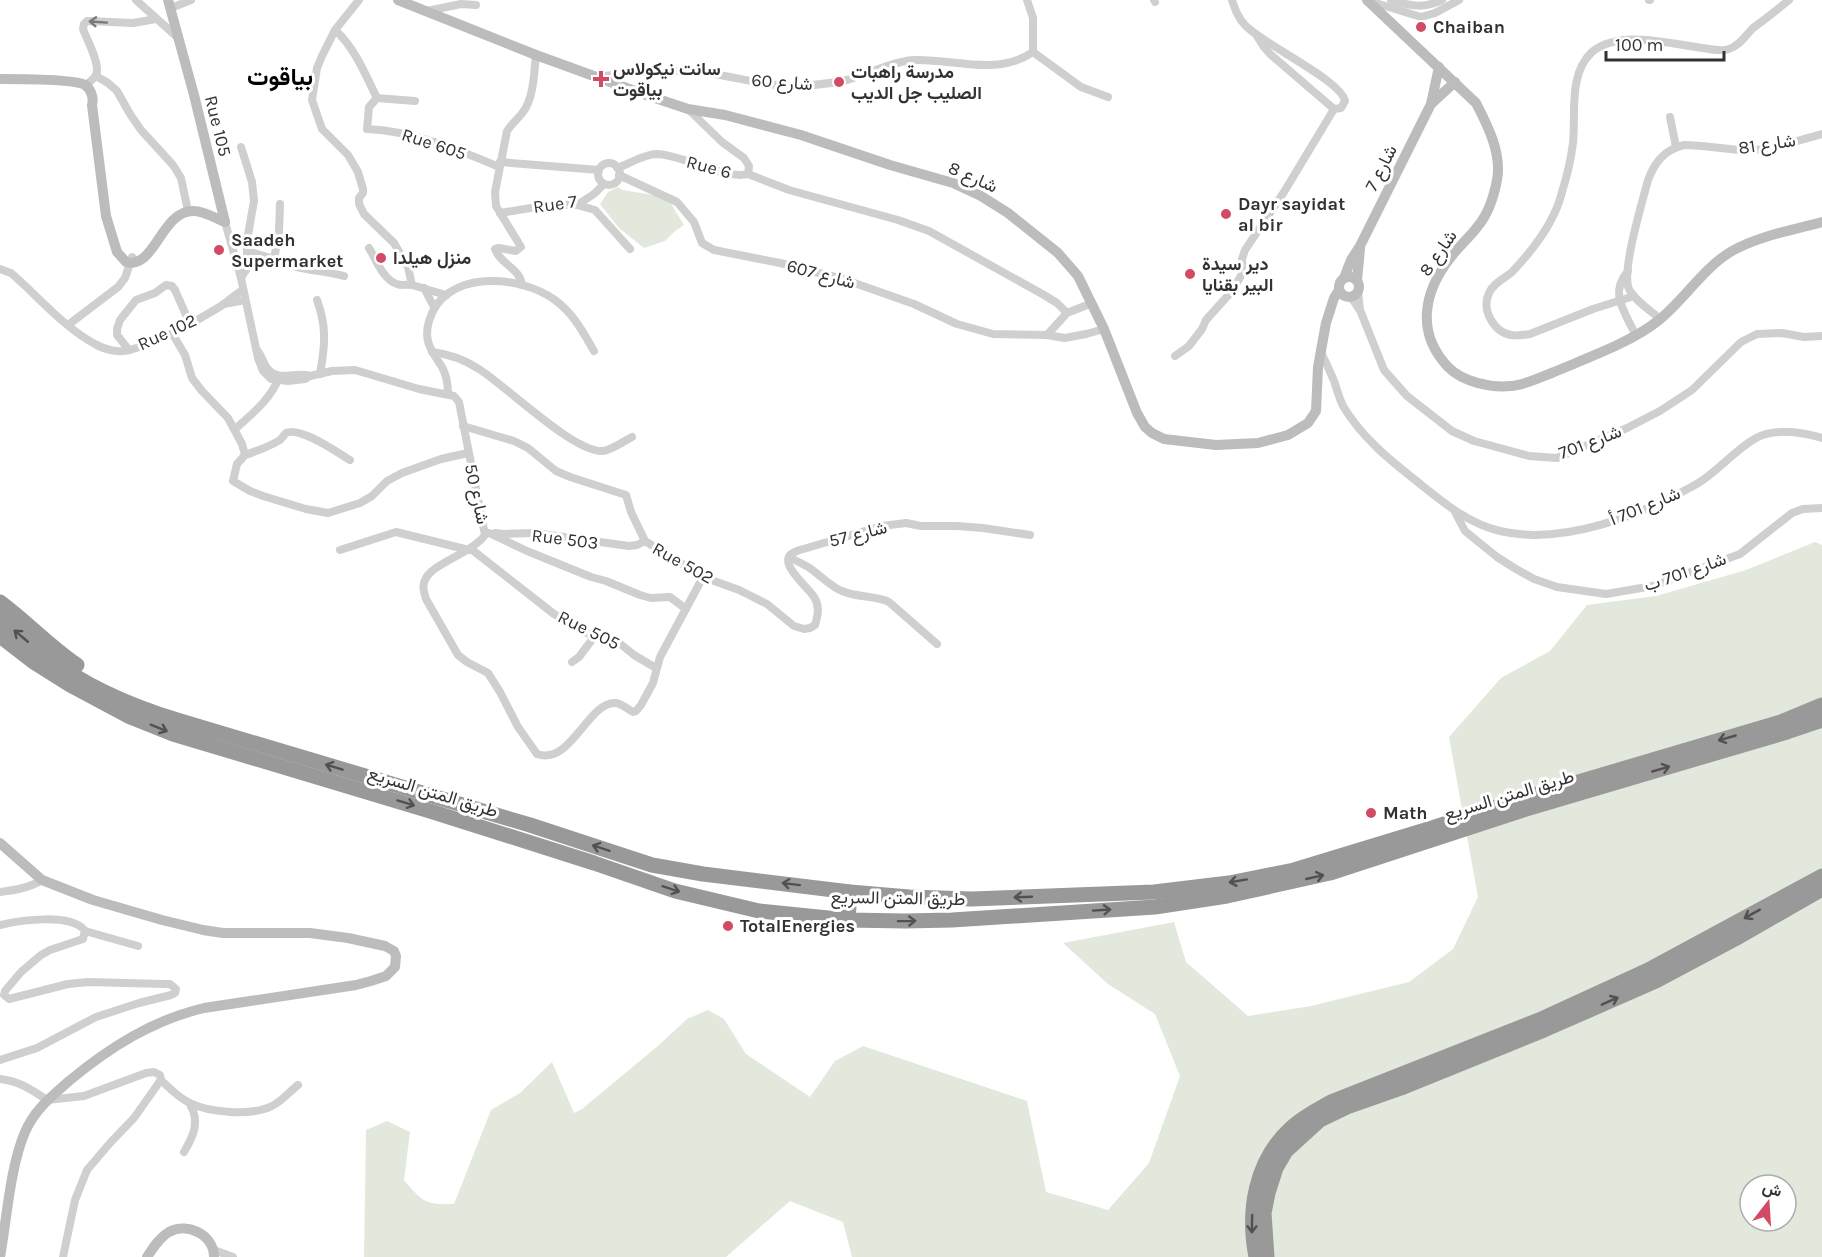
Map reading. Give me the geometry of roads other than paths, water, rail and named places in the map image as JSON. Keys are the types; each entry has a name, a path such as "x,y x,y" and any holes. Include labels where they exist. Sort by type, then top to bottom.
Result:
{"highway":[{"path":"0,602 25,620 63,656 118,688 156,714"},
{"name":"طريق المتن السريع","path":"0,619 48,658 83,681 138,708 156,714 530,825 652,865 686,872 909,897 972,899 1154,892 1261,877 1356,852 1524,798 1781,722 1822,705"},
{"name":"طريق المتن السريع","path":"0,636 35,663 70,685 128,716 173,734 430,810 594,862 675,891 759,910 848,920 952,920 1155,907 1278,886 1330,873 1526,809 1822,720"},
{"path":"1267,1257 1264,1213 1276,1168 1286,1151 1320,1120 1648,970 1822,876"},
{"path":"1256,1257 1252,1236 1252,1215 1259,1175 1278,1142 1307,1115 1331,1102 1400,1082 1544,1030 1656,981 1822,889"},
{"path":"848,920 849,892"}],"street":[{"path":"136,0 178,38"},
{"path":"178,38 169,4 191,0"},
{"path":"359,0 335,30 317,68 312,100 322,129 348,155 358,172 363,189 359,204 364,214 394,243 408,267 412,285"},
{"name":"شارع 8","path":"398,0 536,55 688,109 725,115 801,135 974,191 1008,213 1058,253 1078,276 1104,329 1137,413 1145,427 1164,439 1216,445 1258,443 1288,435 1302,428 1313,418 1316,411 1320,350 1326,323 1332,306 1349,294"},
{"path":"1027,0 1033,18 1033,52 1081,87 1108,97"},
{"path":"1232,0 1245,26 1314,71 1341,93 1345,98 1345,104 1341,108 1334,109 1270,54 1257,35"},
{"path":"1367,0 1421,17 1436,13 1459,0"},
{"name":"شارع 8","path":"1367,0 1476,103 1487,123 1497,159 1497,179 1490,204 1479,226 1450,257 1436,279 1427,305 1428,336 1449,367 1462,377 1478,383 1513,386 1558,370 1636,336 1660,320 1716,262 1731,251 1752,242 1822,222"},
{"path":"1391,0 1413,6 1429,6 1442,0"},
{"path":"1634,296 1521,336 1511,335 1496,327 1490,318 1486,303 1491,289 1512,272 1523,259 1542,234 1559,204 1573,144 1577,79 1585,60 1594,50 1623,40 1642,39 1717,50 1730,49 1789,0"},
{"path":"426,11 461,4 476,5"},
{"path":"86,85 96,76 97,65 83,29 87,21 133,23 156,19"},
{"path":"335,30 353,50 377,98 415,101"},
{"name":"Rue 105","path":"178,38 225,222"},
{"name":"شارع 60","path":"598,77 669,70 707,73 782,85 820,84 845,80 904,61 986,66 1024,58 1033,52"},
{"path":"522,285 519,275 495,249 516,251 521,247 496,206 495,192 507,131 523,113 531,95 536,55"},
{"path":"1431,104 1439,67"},
{"path":"96,76 117,91 141,130 173,165 181,178 188,211"},
{"path":"0,79 74,81 86,85 93,101 106,216 115,244 131,260"},
{"path":"60,82 81,90 92,105"},
{"path":"1431,104 1455,82"},
{"name":"Rue 605","path":"377,98 369,107 367,129 395,131 500,164 599,170"},
{"name":"شارع 7","path":"1360,246 1357,280 1360,288 1349,294 1341,281 1431,104"},
{"name":"Rue 6","path":"618,172 655,154 735,175 748,174 749,166 744,158 722,142 688,109"},
{"path":"1175,356 1193,341 1206,320 1219,308 1239,281 1245,250 1284,192 1334,109"},
{"path":"1660,320 1634,296 1628,286 1628,271 1653,166 1662,154 1676,147 1670,117"},
{"name":"شارع 81","path":"1676,147 1696,145 1743,150 1758,149 1783,145 1821,134"},
{"path":"241,147 254,192 254,201 246,270 241,278"},
{"path":"608,163 613,164 618,172 616,182 612,184 604,184 598,175 602,165 608,163"},
{"name":"شارع 607","path":"618,172 677,202 694,222 702,243 714,250 843,279 914,304 971,329 993,334 1047,335 1065,338 1104,329"},
{"path":"748,174 789,190 898,220 929,231 1044,295 1067,313"},
{"name":"Rue 7","path":"500,213 549,205 577,205 604,184"},
{"path":"594,194 595,210"},
{"path":"274,259 279,232 280,204"},
{"path":"577,205 595,210 630,249"},
{"path":"68,325 118,287 125,278 131,260 148,252 172,220 188,211 204,213 225,222 241,278 257,350 263,357 267,368 279,378"},
{"path":"369,248 387,278 392,282 446,295"},
{"path":"247,251 287,265 344,276"},
{"name":"Rue 102","path":"0,269 11,273 68,325 106,349 129,350 172,333 224,304 243,290"},
{"path":"1628,271 1620,284 1619,300 1636,336"},
{"path":"1344,278 1357,280"},
{"path":"594,351 577,322 562,305 543,292 522,285 491,280 456,288 446,295 435,307 427,332 432,352 455,357 473,365 566,437 603,451 632,436"},
{"path":"129,350 117,334 120,320 136,300 155,293 166,285 172,286 175,290 190,324"},
{"path":"424,288 435,307"},
{"name":"شارع 701","path":"1349,294 1360,310 1384,370 1407,396 1452,431 1474,441 1529,456 1557,458 1660,411 1692,390 1741,342 1757,334 1822,336"},
{"name":"Rue 102","path":"224,304 245,300"},
{"path":"317,300 326,335 320,374"},
{"path":"1047,335 1067,313 1092,303"},
{"path":"172,333 184,355 192,378 228,418 245,455"},
{"path":"1320,350 1342,404 1358,428 1380,450 1455,512"},
{"name":"شارع 50","path":"432,352 446,376 448,394 454,396 459,402 487,534 470,549 431,572 424,583 426,599 458,654 466,662 488,673 529,744 537,754 548,756 568,744 584,729 591,718 608,705 618,704 629,711 636,711 652,683 656,668"},
{"path":"234,429 261,404 279,378 303,374 310,376 355,370 418,389 448,394"},
{"name":"Rue 502","path":"463,426 514,441 528,448 556,471 581,482 626,495 645,542 703,577 755,597 794,626 810,628 815,624 817,604 814,595 790,567 789,557"},
{"path":"350,460 316,440 292,432 286,433 281,439 259,451 245,455 237,464 233,481 264,496 328,513 360,503 402,473 441,459 468,453"},
{"name":"شارع 701 أ","path":"1455,512 1499,531 1530,536 1585,530 1654,505 1696,485 1757,438 1769,433 1806,433 1822,438"},
{"name":"شارع 701 ب","path":"1455,512 1466,531 1476,540 1497,557 1534,579 1557,587 1606,594 1653,586 1740,554 1792,513 1803,509 1822,508"},
{"name":"شارع 57","path":"789,557 791,554 836,538 882,526 906,523 921,526 983,528 1029,535"},
{"path":"1476,540 1484,526"},
{"path":"340,550 396,532 470,549"},
{"name":"Rue 503","path":"487,534 535,533 629,546 645,542"},
{"path":"487,534 591,577 606,580 640,596 670,597 686,609"},
{"name":"Rue 505","path":"470,549 554,614 594,637 608,638 618,642 656,668"},
{"path":"789,557 809,568 837,589 860,596 881,597 890,602 937,644"},
{"path":"656,668 703,577"},
{"path":"572,662 579,657 594,637"},
{"path":"0,843 42,880 93,900 203,930 242,934 310,933 348,938 385,946 394,951 397,962 386,976 356,985 184,1013 150,1027 112,1047 90,1063 35,1113 21,1143 16,1158 0,1257"},
{"path":"0,892 12,891 42,880"},
{"path":"0,925 22,921 62,920 78,925 85,931 138,946"},
{"path":"0,1060 37,1048 96,1017 175,993 175,987 170,984 87,982 68,984 13,999 6,997 5,991 32,962 50,950 82,939 85,931"},
{"path":"0,1079 17,1082 47,1100 84,1096 146,1073 157,1074 160,1080 190,1104 196,1114 192,1139 184,1152"},
{"path":"63,1257 75,1200 87,1170 134,1118 160,1080"},
{"path":"190,1104 210,1110 251,1111 271,1106 298,1085"},
{"path":"147,1257 167,1233 184,1228 194,1230 211,1241 214,1253 233,1257"}],"place":[{"name":"Chaiban","path":"1421,27"},
{"name":"سانت نيكولاس بياقوت","path":"601,79"},
{"name":"مدرسة راهبات الصليب جل الديب","path":"839,82"},
{"name":"Dayr sayidat al bir","path":"1226,214"},
{"name":"Saadeh Supermarket","path":"219,250"},
{"name":"منزل هيلدا","path":"381,258"},
{"name":"دير سيدة البير بقنايا","path":"1190,274"},
{"name":"Math","path":"1371,813"},
{"name":"TotalEnergies","path":"728,926"}],"district":[{"name":"بياقوت","path":"280,77"}]}
